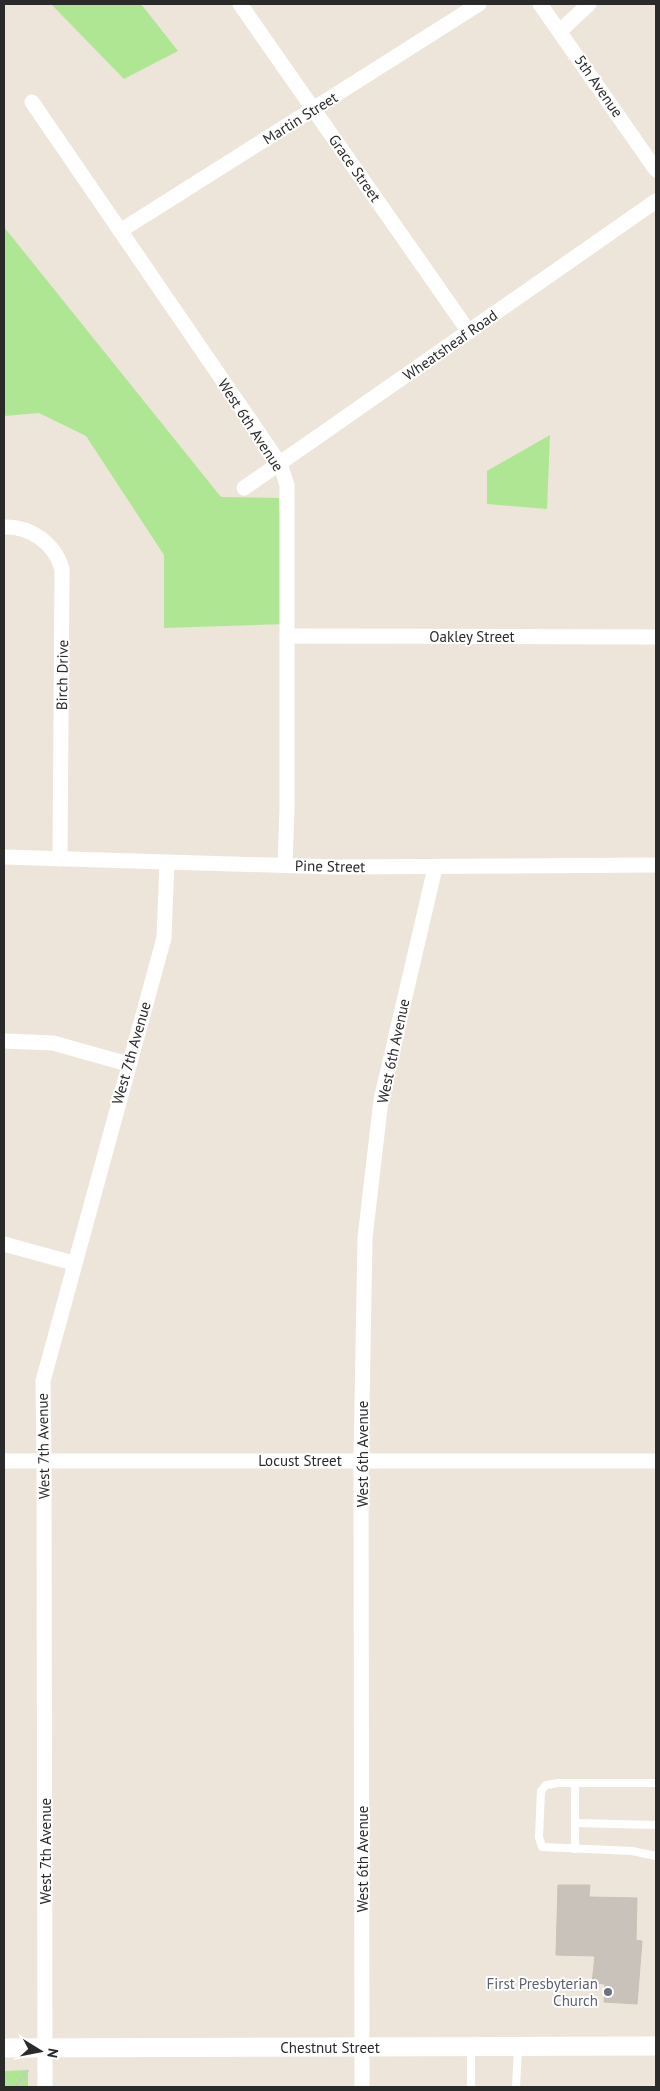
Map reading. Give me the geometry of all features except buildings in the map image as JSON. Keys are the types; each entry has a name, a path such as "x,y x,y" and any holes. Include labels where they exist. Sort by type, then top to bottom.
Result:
{"street":[{"name":"Grace Street","path":"240,4 469,332"},
{"name":"Martin Street","path":"120,231 479,4"},
{"name":"5th Avenue","path":"540,4 656,170"},
{"path":"560,31 588,4"},
{"name":"West 6th Avenue","path":"32,102 280,464 287,484 288,636 285,866"},
{"name":"Wheatsheaf Road","path":"244,488 656,200"},
{"name":"Birch Drive","path":"4,527 20,529 42,539 59,558 62,569 60,859"},
{"name":"Oakley Street","path":"288,636 656,637"},
{"name":"Pine Street","path":"4,857 285,866 435,868 656,865"},
{"name":"West 7th Avenue","path":"45,2087 44,1461 42,1381 73,1262 164,938 167,862"},
{"name":"West 6th Avenue","path":"362,2087 361,1460 365,1238 381,1100 435,868"},
{"path":"4,1041 53,1043 128,1064"},
{"path":"4,1244 73,1262"},
{"name":"Locust Street","path":"4,1461 656,1461"},
{"name":"Chestnut Street","path":"4,2048 656,2046"}],"lane":[{"path":"575,1783 575,1849"},
{"path":"656,1784 575,1783 546,1785 541,1791 539,1837 542,1847 632,1851 656,1856"},
{"path":"575,1823 656,1825"},
{"path":"471,2047 471,2087"},
{"path":"516,2087 518,2047"}],"path":[{"path":"15,2087 28,2070"}],"green space":[{"path":"51,4 141,4 178,51 124,79"},
{"path":"4,227 221,497 279,498 286,624 164,628 164,555 86,436 39,413 4,416"},
{"path":"550,435 547,509 487,504 487,471"},
{"path":"28,2070 28,2087 4,2087 4,2071"}],"place":[{"name":"First Presbyterian Church","path":"608,1992"}]}
